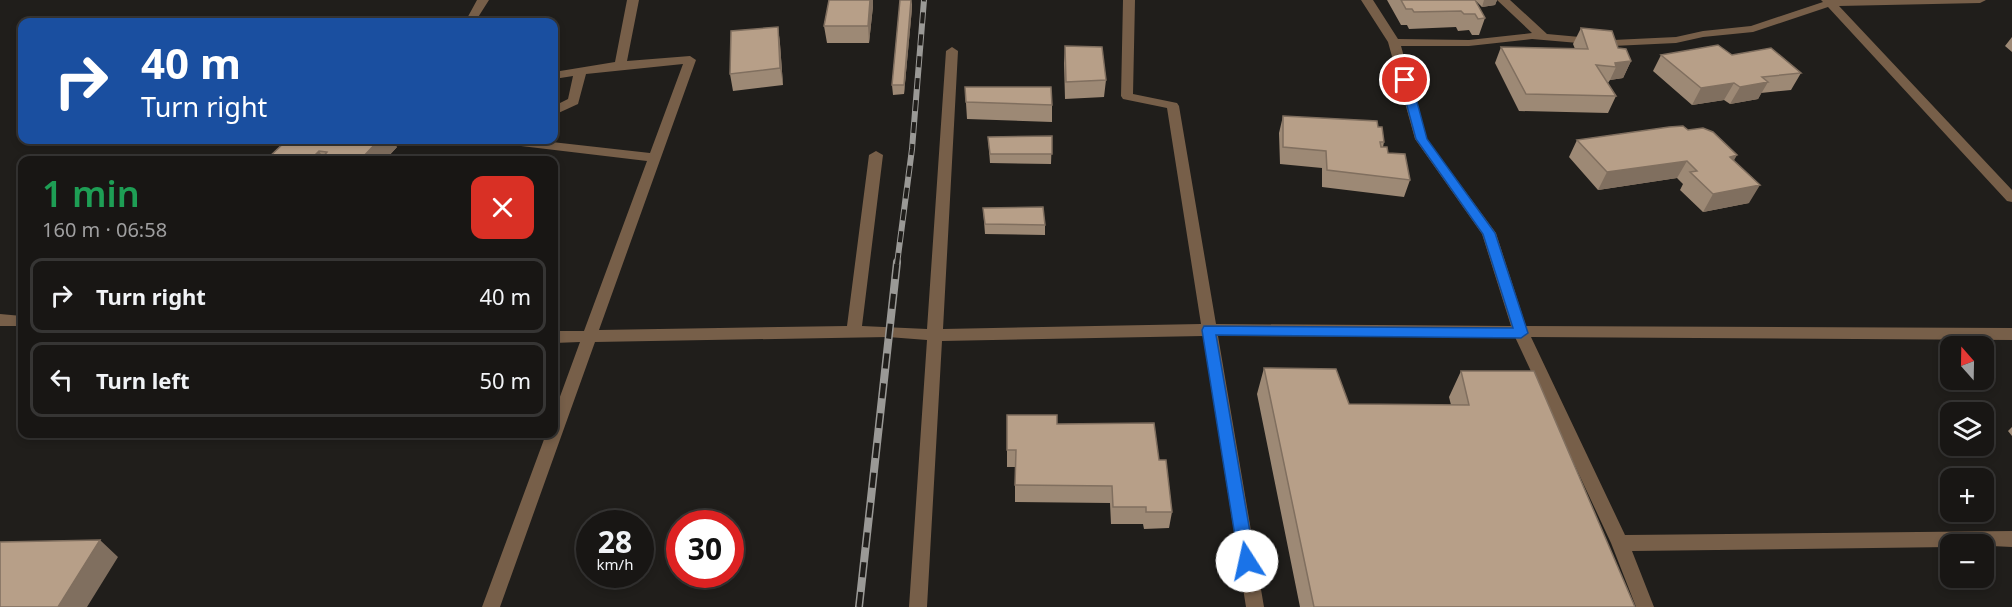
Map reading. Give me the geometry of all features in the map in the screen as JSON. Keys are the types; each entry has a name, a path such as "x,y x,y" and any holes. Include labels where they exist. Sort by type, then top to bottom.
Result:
{"street":[{"path":"472,18 483,0"},
{"path":"620,65 633,0"},
{"path":"1129,0 1127,96 1173,106 1255,607"},
{"path":"1368,0 1394,42 1422,139 1489,233 1521,333 1620,543 1645,607"},
{"path":"1503,0 1544,37"},
{"path":"1394,42 1469,43 1544,37 1613,43 1676,40 1753,28 1829,1 1980,0"},
{"path":"1829,1 2012,198"},
{"path":"918,607 952,51"},
{"path":"558,75 620,65 690,60 558,423"},
{"path":"558,109 574,101 580,73"},
{"path":"538,144 654,158"},
{"path":"854,332 876,155"},
{"path":"0,320 18,321"},
{"path":"558,337 888,331 934,335 1209,330 2012,334"},
{"path":"491,607 553,438"},
{"path":"1620,543 2012,539"}],"building":[{"path":"829,0 870,0 868,26 824,26"},
{"path":"900,0 911,0 904,85 892,85"},
{"path":"1401,0 1475,0 1485,18 1478,19 1475,14 1464,14 1461,11 1414,12 1412,9 1406,9"},
{"path":"778,27 780,68 730,74 731,31"},
{"path":"1581,28 1612,31 1618,48 1626,49 1631,61 1615,63 1616,67 1596,65 1616,96 1526,94 1501,47 1588,49"},
{"path":"1718,45 1732,55 1771,48 1801,73 1762,77 1768,82 1740,87 1734,83 1701,88 1661,55"},
{"path":"1065,46 1102,47 1106,80 1066,82"},
{"path":"965,87 1051,87 1052,105 966,102"},
{"path":"1283,116 1377,121 1378,127 1382,127 1384,142 1380,142 1381,147 1387,147 1388,153 1405,154 1410,180 1327,170 1326,151 1283,147"},
{"path":"1683,126 1688,130 1703,128 1713,132 1737,155 1730,157 1760,185 1713,194 1690,172 1697,171 1687,161 1607,172 1577,140 1669,127"},
{"path":"1052,136 1052,154 990,154 988,137"},
{"path":"283,144 375,144 364,156 324,156 327,152 319,151 314,156 270,156"},
{"path":"1043,207 1045,225 985,224 983,208"},
{"path":"1264,368 1336,369 1349,404 1469,405 1461,371 1534,371 1635,607 1314,607"},
{"path":"1007,415 1057,415 1057,424 1154,423 1159,460 1166,460 1172,512 1146,512 1146,507 1113,507 1112,486 1015,485 1016,450 1007,450"},
{"path":"100,540 58,607 0,607 0,542"}],"railway":[{"path":"897,264 912,149 924,0"},
{"path":"859,607 897,262"}],"route":[{"path":"1247,561 1209,330 1521,333 1489,233 1422,139 1405,80"}]}
